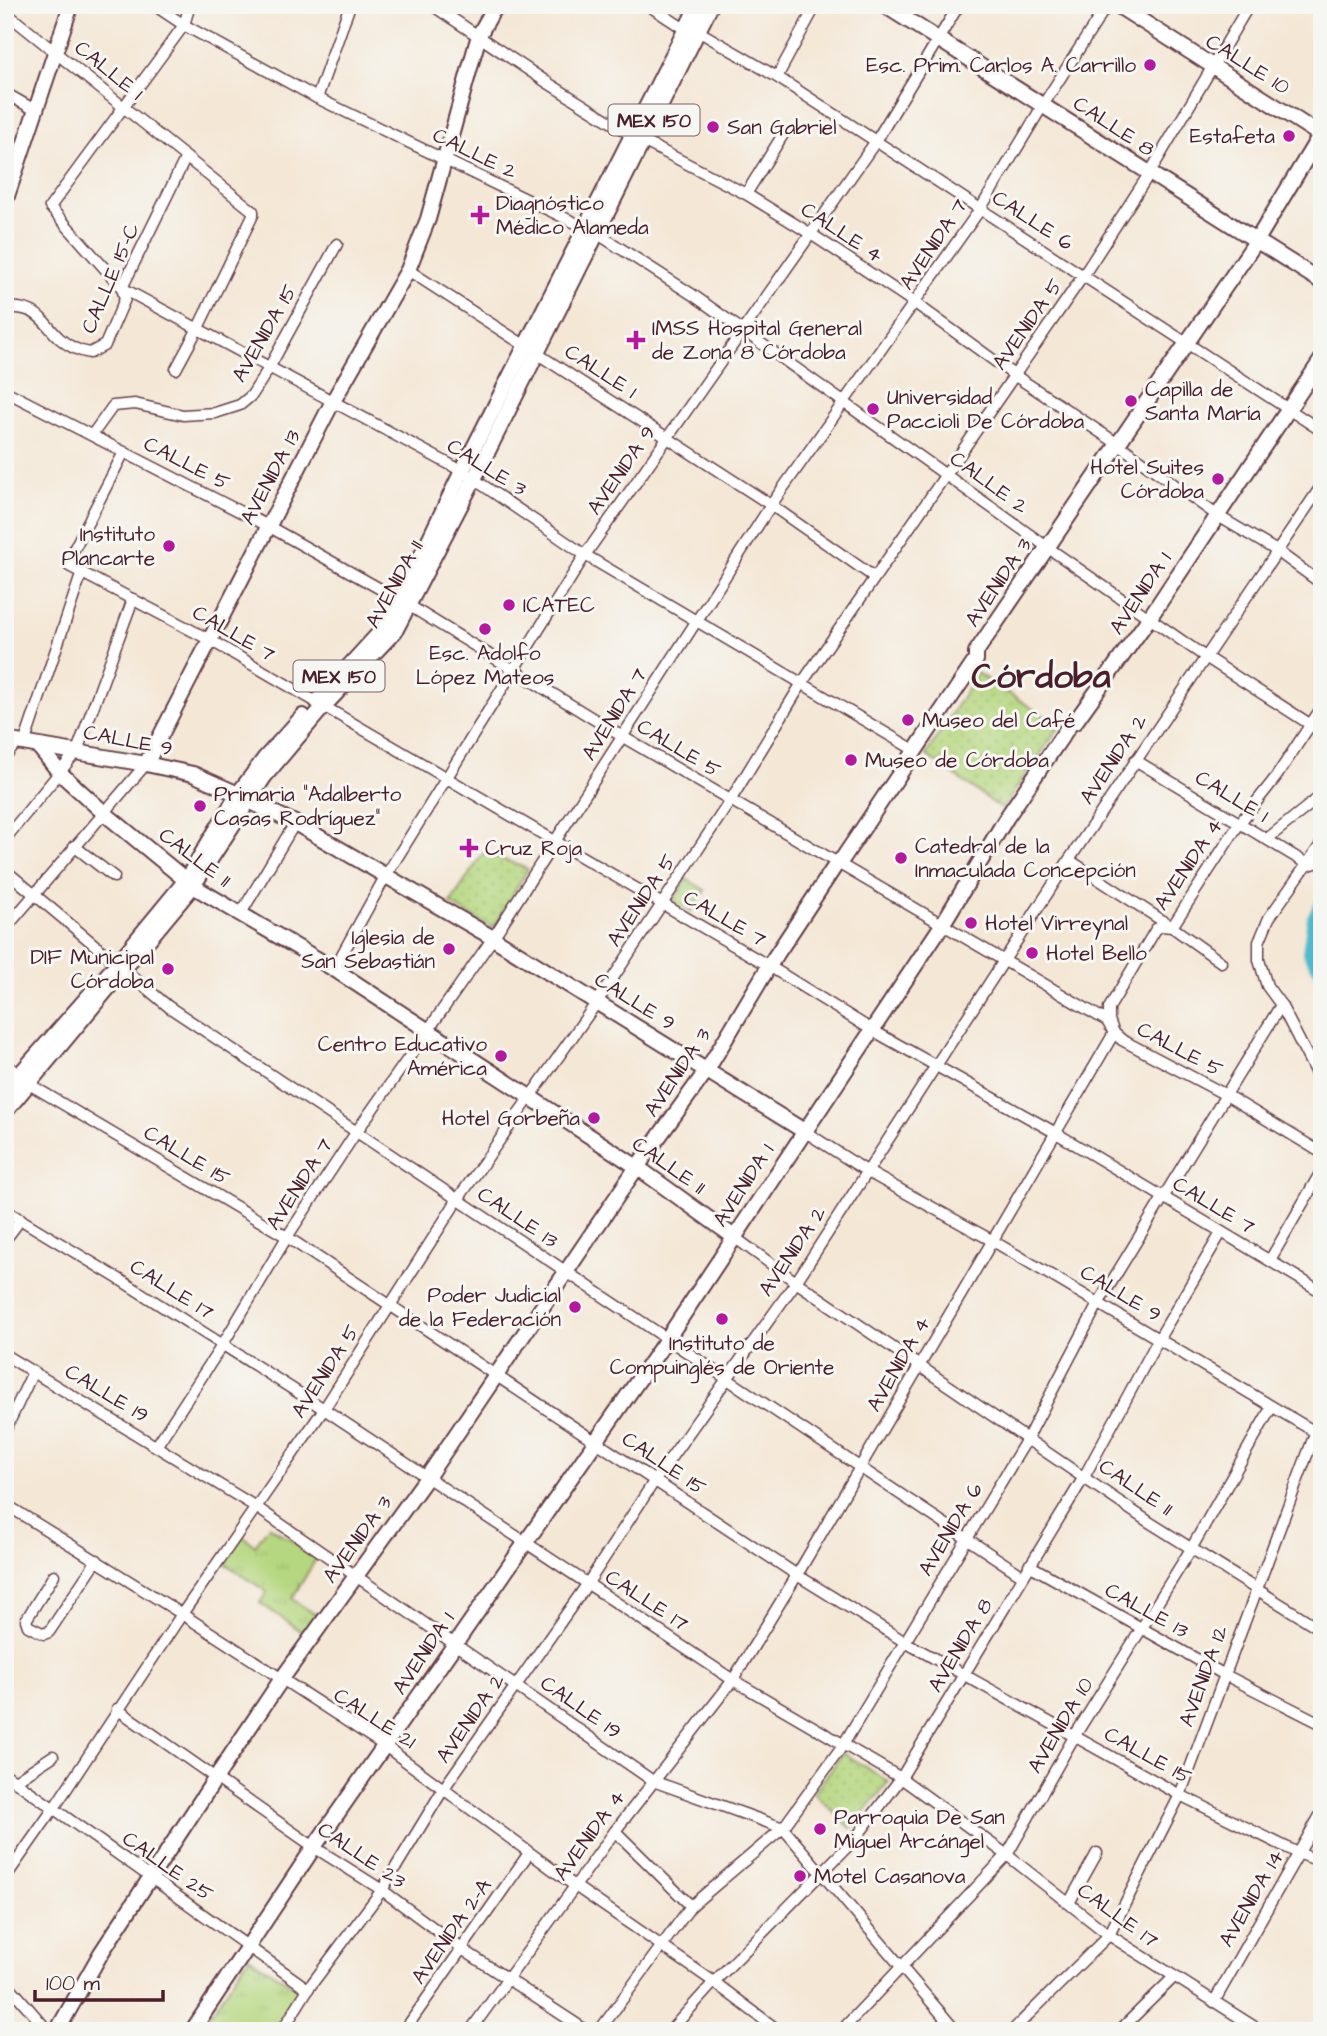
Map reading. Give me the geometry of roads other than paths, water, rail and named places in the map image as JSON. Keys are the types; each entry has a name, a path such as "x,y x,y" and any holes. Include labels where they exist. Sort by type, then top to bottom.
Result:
{"main road":[{"path":"7,193 71,5"},
{"name":"AVENIDA 13","path":"146,764 332,403 408,270 428,219 446,160 479,35 499,5"},
{"name":"AVENIDA 11","path":"692,31 698,5"},
{"name":"AVENIDA 11","path":"5,1112 24,1079 190,883 242,797 264,777 319,705 384,645 692,31 711,5"},
{"name":"CALLE 10","path":"1117,5 1321,134"},
{"name":"CALLE 8","path":"893,8 1149,174 1322,282"},
{"name":"AVENIDA 3","path":"57,2031 100,1953 215,1779 281,1680 428,1476 495,1374 706,1070 836,863 844,858 976,660 976,652 1257,240 1321,134"},
{"name":"AVENIDA 1","path":"192,2031 454,1643 527,1543 595,1440 667,1339 942,925 1007,817 1071,723 1075,722 1150,617 1322,359"},
{"name":"CALLE 9","path":"21,744 77,751 193,774 295,823 493,939 804,1131"},
{"name":"CALLE 11","path":"21,744 60,773 190,883 334,969 637,1167 734,1237"},
{"name":"AVENIDA 11","path":"5,1091 24,1079"}],"street":[{"name":"CALLE 2","path":"154,5 184,25 317,97 592,232 693,295 1047,547 1205,656 1322,732"},
{"path":"125,107 184,25 190,5"},
{"path":"317,97 350,5"},
{"name":"CALLE 4","path":"432,5 548,83 638,139 746,194 811,234 915,303 1218,516 1277,551 1322,584"},
{"name":"CALLE 6","path":"648,5 777,77 1322,430"},
{"path":"777,77 816,5"},
{"name":"AVENIDA 9","path":"334,969 385,877 585,555 876,141 959,5"},
{"name":"AVENIDA 7","path":"158,1445 287,1237 357,1131 493,939 771,505 981,208 1107,5"},
{"name":"AVENIDA 5","path":"5,1878 54,1808 117,1709 324,1409 458,1199 597,1002 730,801 802,683 1083,276 1149,174 1249,5"},
{"name":"CALLE 1","path":"5,12 253,211 197,330"},
{"path":"5,93 35,110"},
{"name":"CALLE 3","path":"125,107 50,207 122,288 468,475 585,555 916,751"},
{"path":"746,194 784,134"},
{"name":"CALLE 15-C","path":"5,308 17,307 33,311 73,348 90,353 97,352 105,345 125,299 122,288 186,157"},
{"name":"AVENIDA 15","path":"92,435 113,406 135,404 183,415 215,413 240,405 252,395 269,368 337,244"},
{"name":"CALLE 1","path":"408,270 771,505 874,578"},
{"path":"176,369 197,330"},
{"name":"CALLE 5","path":"5,391 268,526 405,603 730,801 1107,1021 1114,1034 1122,1040 1226,1095 1322,1153"},
{"name":"CALLE 7","path":"124,452 68,564 210,640 448,778 769,966 872,1030 1056,1133 1322,1292"},
{"name":"AVENIDA 2","path":"282,2031 308,1989 382,1890 444,1788 587,1583 655,1480 796,1282 1002,961 1322,485"},
{"path":"5,756 21,744 82,572"},
{"path":"5,839 77,751 133,599"},
{"name":"AVENIDA 4","path":"470,2031 615,1831 733,1680 1114,1034 1109,1008 1156,929 1162,926 1172,927 1239,824 1276,777 1322,707"},
{"name":"CALLE 1","path":"1135,761 1239,824 1317,864"},
{"name":"AVENIDA 13","path":"5,929 146,764"},
{"path":"1267,839 1322,795"},
{"path":"240,915 295,823"},
{"path":"1322,843 1317,864 1269,918 1259,942 1259,960 1273,995 1322,1085"},
{"path":"74,846 114,877"},
{"path":"1069,860 1221,962"},
{"name":"CALLE 13","path":"5,870 169,1007 1023,1576"},
{"name":"AVENIDA 6","path":"599,2031 691,1906 783,1828 843,1745 1027,1439 1098,1304 1280,1005"},
{"name":"CALLE 15","path":"5,1063 24,1079 287,1237 797,1575 905,1642 965,1678 1180,1795 1298,1853 1322,1862"},
{"name":"CALLE 9","path":"804,1131 868,1172 993,1241 1318,1434"},
{"path":"1270,1260 1322,1170"},
{"name":"CALLE 17","path":"5,1210 223,1344 428,1476 733,1680 901,1778 1007,1855 1109,1935 1173,1978 1261,2031"},
{"path":"5,1240 21,1219"},
{"name":"AVENIDA 8","path":"670,2031 714,1982 855,1839 901,1778 965,1678 1029,1565 1084,1477 1158,1340 1221,1233"},
{"name":"CALLE 11","path":"734,1237 796,1282 1191,1549 1322,1630"},
{"name":"CALLE 19","path":"5,1355 257,1507 653,1782 783,1828 956,2031"},
{"path":"5,1431 33,1372"},
{"name":"AVENIDA 10","path":"841,2031 1007,1855 1074,1737 1191,1549 1271,1408"},
{"name":"AVENIDA 12","path":"1012,2031 1109,1935 1180,1795 1255,1589 1318,1434 1322,1415"},
{"name":"CALLE 21","path":"5,1504 182,1614 385,1746 529,1853 714,1982 779,2031"},
{"path":"54,1575 26,1620 28,1626 44,1634 49,1632 97,1560"},
{"name":"CALLE 13","path":"1029,1565 1140,1629 1322,1724"},
{"name":"CALLE 23","path":"117,1709 314,1847 382,1890 462,1949 587,2031"},
{"path":"15,1781 53,1756"},
{"name":"CALLE 25","path":"5,1774 308,1989"},
{"name":"AVENIDA 14","path":"1214,2003 1322,1812"},
{"path":"615,1831 691,1906"},
{"name":"AVENIDA 2-A","path":"404,2031 529,1853"},
{"path":"1069,1903 1097,1853"},
{"path":"1119,2031 1173,1978"},
{"path":"5,1981 48,2031"}],"waterway":[{"path":"1322,906 1315,918 1310,952 1322,970"}],"place":[{"name":"Esc. Prim. Carlos A. Carrillo","path":"1150,65"},
{"name":"San Gabriel","path":"713,127"},
{"name":"Estafeta","path":"1289,136"},
{"name":"Diagnóstico Médico Alameda","path":"480,215"},
{"name":"IMSS Hospital General de Zona 8 Córdoba","path":"636,340"},
{"name":"Capilla de Santa María","path":"1131,401"},
{"name":"Universidad Paccioli De Córdoba","path":"873,409"},
{"name":"Hotel Suites Córdoba","path":"1218,479"},
{"name":"Instituto Plancarte","path":"169,546"},
{"name":"ICATEC","path":"509,605"},
{"name":"Esc. Adolfo López Mateos","path":"485,629"},
{"name":"Museo del Café","path":"908,720"},
{"name":"Museo de Córdoba","path":"851,760"},
{"name":"Primaria \"Adalberto Casas Rodríguez\"","path":"200,806"},
{"name":"Cruz Roja","path":"469,848"},
{"name":"Catedral de la Inmaculada Concepción","path":"901,858"},
{"name":"Hotel Virreynal","path":"971,923"},
{"name":"Iglesia de San Sebastián","path":"449,949"},
{"name":"Hotel Bello","path":"1032,953"},
{"name":"DIF Municipal Córdoba","path":"168,969"},
{"name":"Centro Educativo América","path":"501,1056"},
{"name":"Hotel Gorbeña","path":"594,1118"},
{"name":"Poder Judicial de la Federación","path":"575,1307"},
{"name":"Instituto de Compuinglés de Oriente","path":"722,1319"},
{"name":"Parroquia De San Miguel Arcángel","path":"820,1829"},
{"name":"Motel Casanova","path":"800,1876"}],"district":[{"name":"Córdoba","path":"1041,675"}]}
